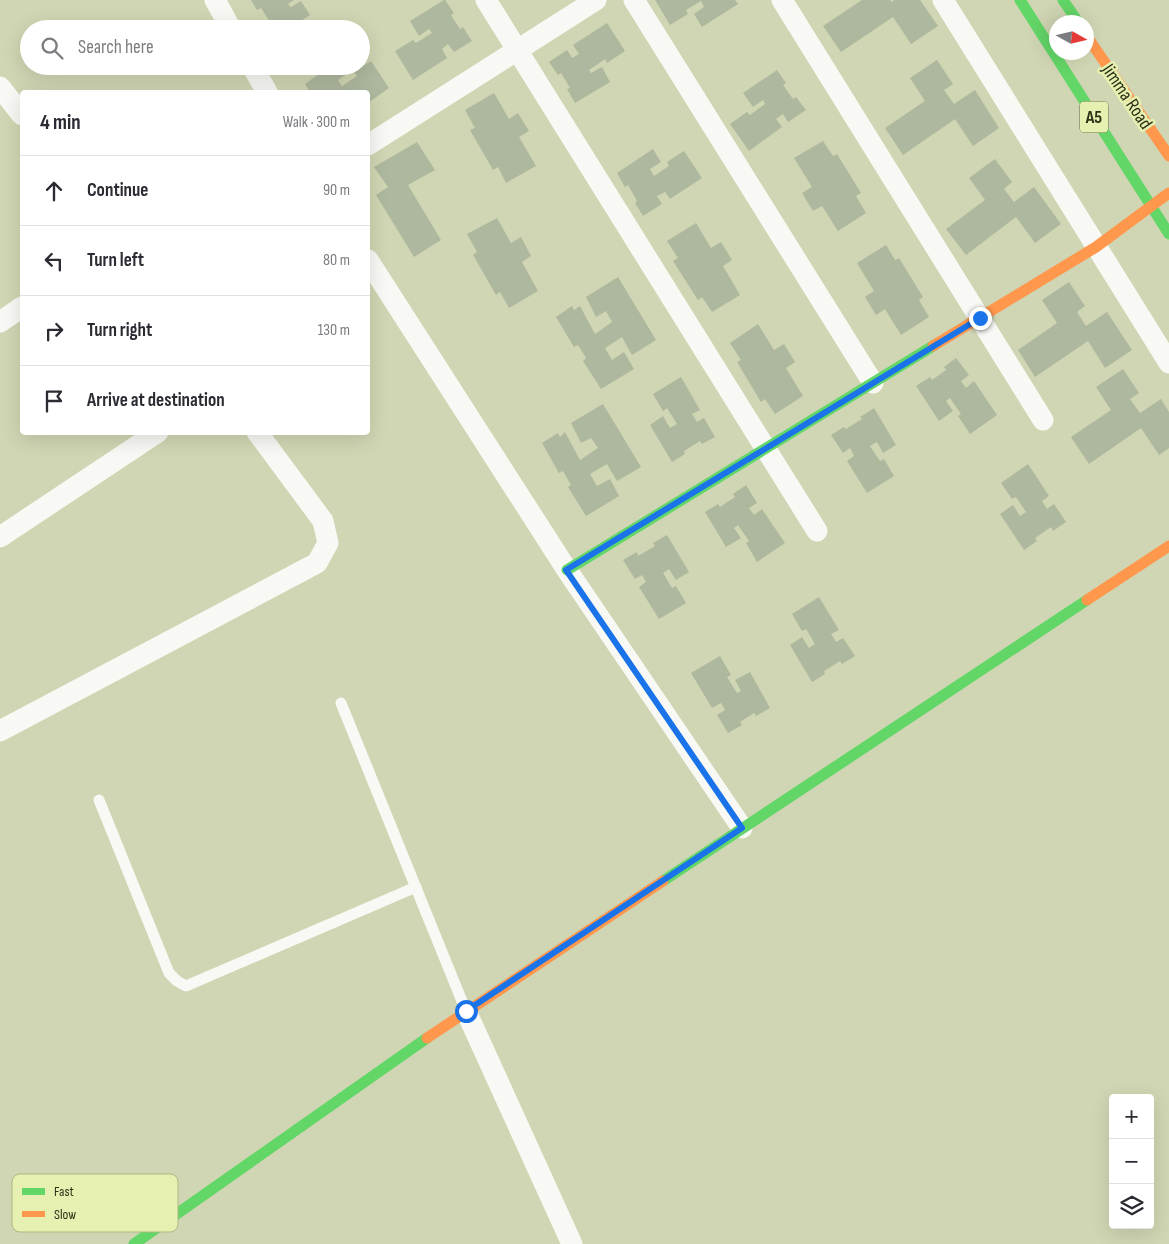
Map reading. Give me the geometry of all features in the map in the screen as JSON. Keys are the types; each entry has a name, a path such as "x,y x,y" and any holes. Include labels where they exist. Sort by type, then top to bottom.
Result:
{"main road":[{"name":"A5","path":"1020,0 1169,234"},
{"path":"1063,0 1073,15"},
{"name":"Jimma Road","path":"1094,47 1169,156"},
{"path":"566,570 1096,247 1169,193"},
{"path":"178,1213 466,1011 1169,546"},
{"path":"134,1244 151,1232"}],"street":[{"path":"215,0 226,20"},
{"path":"486,0 817,531"},
{"path":"370,144 596,0"},
{"path":"634,0 873,383"},
{"path":"782,0 1043,420"},
{"path":"943,0 1169,363"},
{"path":"257,75 266,90"},
{"path":"370,263 566,570 742,828"},
{"path":"0,322 20,308"},
{"path":"0,537 153,435"},
{"path":"0,731 317,563 328,543 323,522 259,435"},
{"path":"466,1011 572,1244"}],"lane":[{"path":"341,702 466,1011"},
{"path":"100,800 169,973 177,982 186,986 416,887"}],"building":[{"path":"251,0 294,0 288,4 291,7 301,1 310,15 302,20 269,20 261,8 257,10"},
{"path":"444,0 454,13 451,15 460,29 463,27 472,41 454,52 448,44 442,49 447,58 413,80 395,51 413,40 416,43 432,33 429,29 419,36 410,21"},
{"path":"655,0 735,0 738,4 702,27 694,14 704,7 701,1 686,10 688,14 670,25"},
{"path":"862,0 890,0 892,2 894,0 920,0 938,26 911,44 893,17 841,52 823,26"},
{"path":"607,23 625,51 607,63 605,59 589,70 591,73 602,67 610,82 575,103 567,89 570,88 561,73 558,75 549,62 567,50 572,58 579,54 573,45"},
{"path":"937,60 953,84 944,90 954,104 975,90 999,128 973,146 955,119 903,155 885,128 925,101 910,78"},
{"path":"370,62 389,88 370,102 370,90 309,90 305,84 318,75 345,75 338,80 342,86 356,75 370,75"},
{"path":"777,70 786,83 783,85 793,99 796,97 806,110 788,122 783,114 776,119 782,127 749,151 730,124 747,112 750,115 765,104 763,100 753,107 743,93"},
{"path":"494,93 509,119 518,113 529,131 519,137 536,166 506,183 498,167 493,170 470,130 475,128 465,110"},
{"path":"823,141 833,156 837,154 861,193 856,196 866,213 838,231 822,206 813,211 802,193 812,187 794,158"},
{"path":"417,142 435,170 408,185 441,240 414,257 376,195 388,187 374,167"},
{"path":"653,149 661,162 650,169 654,176 669,166 667,162 684,151 702,178 670,199 665,192 657,196 662,204 643,216 635,203 637,201 628,185 625,187 617,173"},
{"path":"995,159 1012,182 1004,189 1014,202 1034,187 1061,224 1035,243 1016,217 966,255 946,229 985,200 969,178"},
{"path":"497,218 511,243 521,237 531,256 522,262 538,291 509,308 500,292 496,295 473,255 477,252 467,234"},
{"path":"696,223 711,248 721,242 732,260 723,266 740,295 712,312 702,297 698,300 673,261 678,258 667,241"},
{"path":"886,245 895,260 899,258 923,297 919,300 929,317 901,335 885,309 876,315 865,297 874,291 857,263"},
{"path":"618,277 656,340 632,355 622,337 605,348 612,360 624,352 634,369 601,389 583,361 586,358 578,345 574,347 556,317 572,306 574,310 580,306 595,334 612,322 606,311 596,317 586,297"},
{"path":"1069,282 1085,306 1077,312 1086,326 1107,312 1132,350 1105,368 1088,341 1035,377 1018,350 1057,323 1042,300"},
{"path":"758,324 774,350 784,344 795,362 786,368 803,396 775,414 765,399 761,402 737,362 741,360 730,343"},
{"path":"956,358 969,375 961,381 966,388 974,381 997,415 970,434 958,416 961,414 950,398 946,401 953,411 939,421 916,386 930,377 932,380 946,370 944,367"},
{"path":"1123,369 1139,393 1130,399 1140,413 1161,399 1169,412 1169,448 1159,455 1141,428 1089,464 1071,437 1111,410 1096,387"},
{"path":"681,377 700,410 692,414 697,422 704,418 715,437 702,444 700,441 684,451 685,454 672,462 650,425 663,416 670,428 677,424 667,408 663,411 653,394"},
{"path":"603,404 641,467 617,481 607,464 590,474 597,486 610,479 619,496 586,516 568,487 571,485 563,471 559,473 542,443 558,433 560,437 565,432 580,460 598,448 591,438 581,443 571,423"},
{"path":"874,408 896,445 883,453 877,442 870,446 880,461 884,459 894,476 867,493 847,461 854,456 850,448 843,453 831,435 844,427 846,429 862,419 860,417"},
{"path":"1028,464 1049,496 1042,501 1047,509 1054,504 1066,522 1053,531 1051,527 1035,538 1037,541 1024,550 1000,514 1013,505 1020,516 1026,512 1016,497 1012,499 1001,483"},
{"path":"746,485 757,503 749,508 754,515 762,509 785,543 757,562 746,543 749,541 738,525 734,528 741,538 726,547 705,512 718,504 720,507 735,497 733,494"},
{"path":"667,535 689,572 676,580 669,569 663,573 672,588 676,586 686,603 659,619 639,587 646,582 642,575 635,579 623,560 637,552 638,556 655,546 653,543"},
{"path":"819,597 839,630 831,634 836,642 843,638 855,656 842,664 840,661 824,671 825,674 812,682 790,645 802,637 809,648 815,644 806,629 802,631 792,614"},
{"path":"720,656 731,675 727,677 737,693 741,691 735,680 750,672 770,708 756,716 754,713 740,722 742,725 728,733 717,715 725,710 721,703 712,708 691,673"}],"traffic: fast":[{"path":"1020,0 1169,234"},
{"path":"1063,0 1073,15"},
{"path":"567,570 933,346"},
{"path":"663,881 1087,600"},
{"path":"178,1213 427,1038"},
{"path":"134,1244 151,1232"}],"traffic: slow":[{"path":"1094,47 1169,156"},
{"path":"933,346 1096,247 1169,193"},
{"path":"1087,600 1169,546"},
{"path":"427,1038 663,881"}],"route":[{"path":"466,1011 742,828 566,570 980,318"}]}
